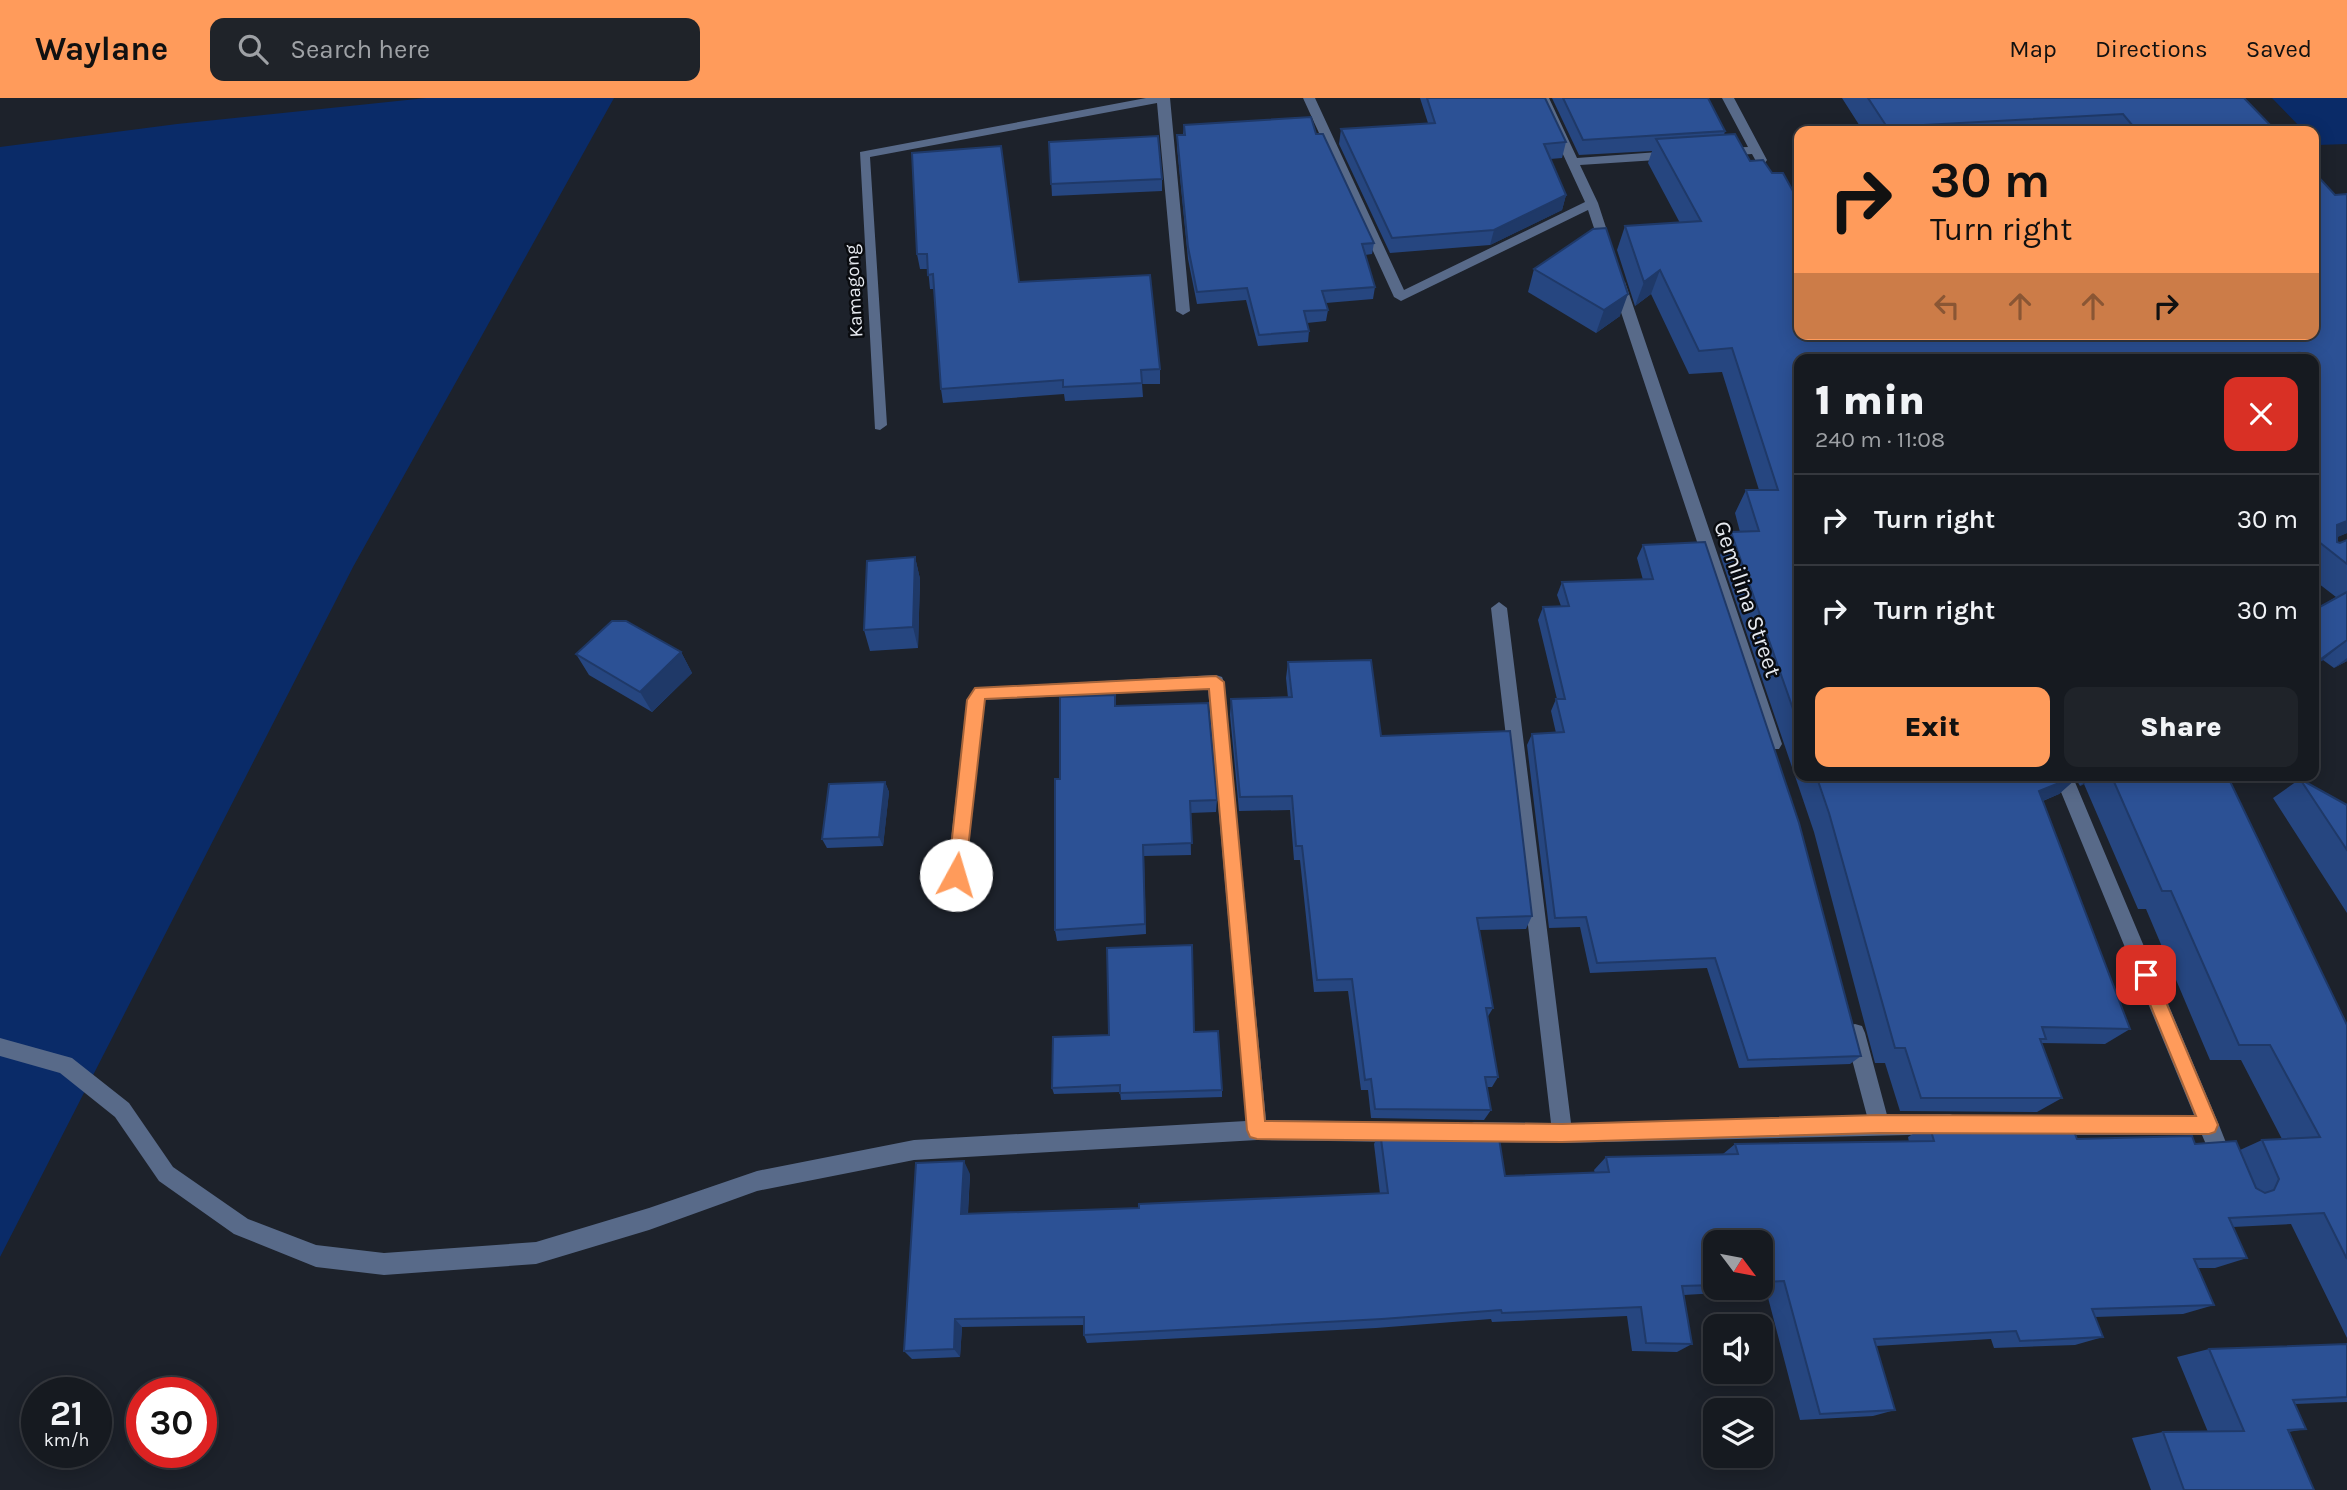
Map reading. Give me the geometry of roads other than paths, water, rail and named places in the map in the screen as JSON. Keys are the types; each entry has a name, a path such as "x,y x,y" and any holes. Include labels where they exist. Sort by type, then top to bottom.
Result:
{"street":[{"path":"1163,98 1183,311"},
{"name":"Kamagong","path":"880,425 864,155 1163,98"},
{"path":"1309,98 1401,297 1592,203"},
{"name":"Gemilina Street","path":"1543,98 1592,203 1777,757"},
{"path":"1728,98 1768,173"},
{"path":"1573,162 1756,150"},
{"path":"1499,608 1562,1133"},
{"path":"956,875 975,700 981,693 1216,682 1257,1130"},
{"path":"2066,781 2231,1181"},
{"path":"1851,1018 1879,1124"},
{"path":"0,1047 65,1065 122,1110 166,1174 241,1227 316,1256 384,1264 536,1253 649,1219 757,1181 914,1150 1257,1130 1423,1132"},
{"path":"1451,1132 1562,1133 1975,1124"},
{"path":"2030,1125 2209,1125"}]}
